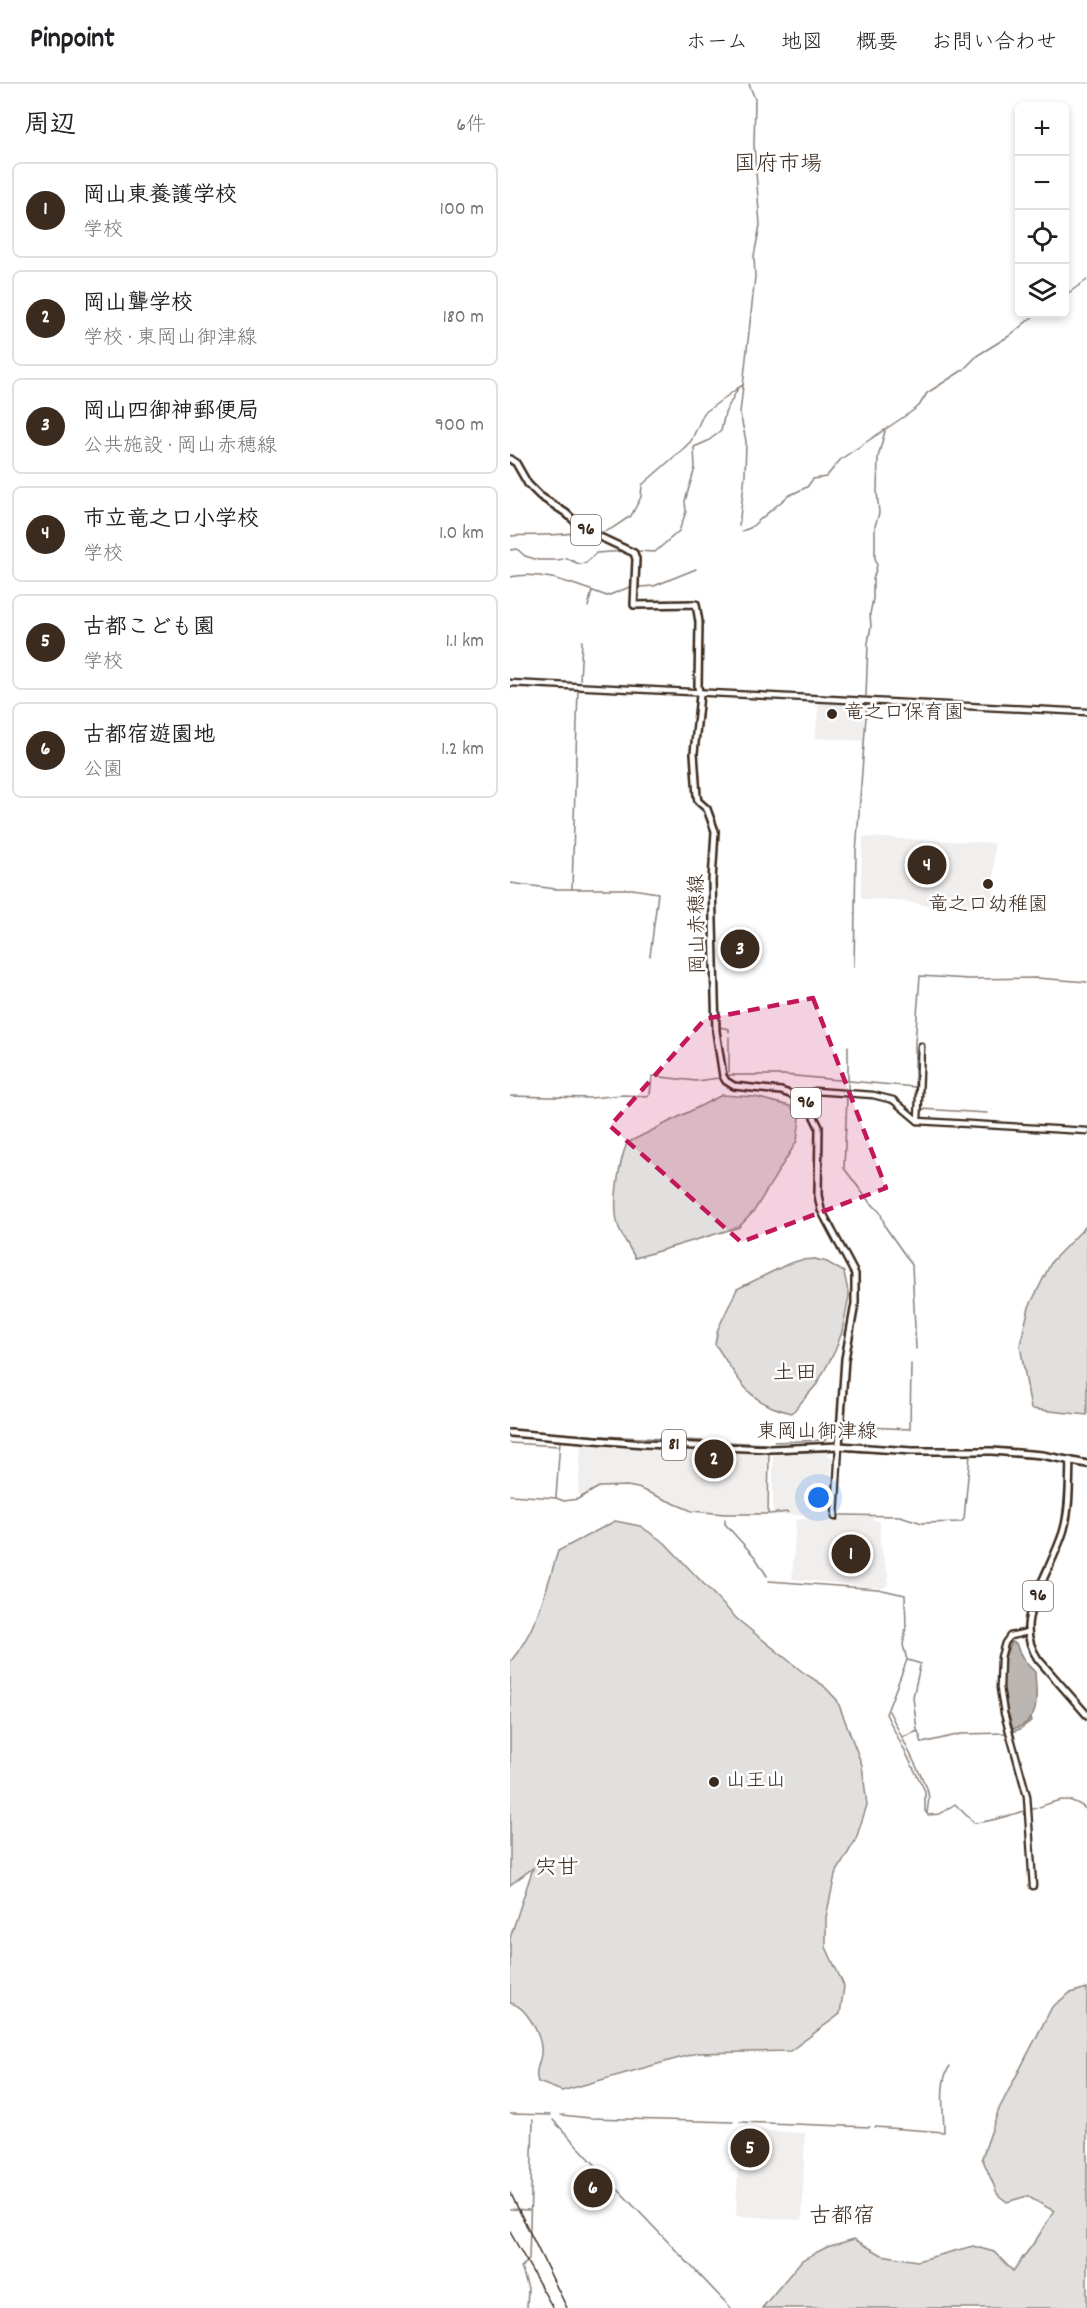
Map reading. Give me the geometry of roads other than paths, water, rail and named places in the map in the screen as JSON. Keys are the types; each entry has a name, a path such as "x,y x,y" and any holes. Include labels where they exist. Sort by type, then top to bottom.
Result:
{"main road":[{"name":"岡山赤穂線","path":"510,459 540,496 566,513 583,529 634,553 636,559 634,605 696,604 699,622 699,692 694,758 698,801 707,809 715,831 712,881 716,1031 720,1067 726,1081 734,1086 782,1091 801,1098"},
{"name":"96","path":"801,1098 815,1115 819,1126 818,1195 821,1210 855,1274 857,1291 844,1359 839,1446"},
{"name":"東岡山御津線","path":"510,1432 644,1444 771,1449 839,1446 912,1451 1001,1452 1087,1464"},
{"name":"96","path":"1070,1460 1064,1530 1036,1600 1029,1620 1028,1632 1038,1659 1087,1715"}],"street":[{"path":"510,683 1087,712"},
{"path":"918,1121 921,1046"},
{"path":"801,1098 815,1091 883,1097 902,1106 918,1121 1087,1131"},
{"path":"836,1517 839,1446"},
{"path":"1028,1632 1010,1636 1005,1643 1001,1657 1000,1687 1004,1713 1024,1779 1033,1886"}],"waterway":[{"path":"739,526 746,441 740,413 755,277 754,256 760,225 754,145 755,99 749,84"},
{"path":"1069,293 1087,280"},
{"path":"742,531 750,528 788,496 807,487 813,479 826,477 841,459 911,412 919,406 927,393 963,370 978,355 1009,336 1031,318"},
{"path":"636,551 655,552 679,531 686,512 685,501 695,468 694,447 708,441 721,431 725,413 738,388 743,385"},
{"path":"598,533 612,528 631,516 641,497 642,485 691,441 704,413 738,388"},
{"path":"866,696 870,614 873,580 877,565 875,526 879,513 878,457 885,431"},
{"path":"510,536 556,535 582,531"},
{"path":"510,550 517,549 525,556 538,560 566,558 579,564 586,563 596,553 625,551"},
{"path":"640,587 654,586 696,569"},
{"path":"510,577 523,575 547,577 607,596 630,587"},
{"path":"588,607 592,591"},
{"path":"580,680 582,641"},
{"path":"572,889 578,689"},
{"path":"696,712 697,698"},
{"path":"854,967 856,853 867,703"},
{"path":"692,755 693,780"},
{"path":"703,809 712,838 708,891"},
{"path":"510,883 556,889 632,889 658,893 650,956"},
{"path":"715,901 717,956"},
{"path":"718,966 719,1027 729,1029 729,1032"},
{"path":"727,1075 784,1075 915,1087 915,1043 920,976 969,979 1037,978 1087,982"},
{"path":"729,1037 729,1072"},
{"path":"848,1046 848,1088"},
{"path":"510,1096 591,1098 621,1095 647,1096 650,1094 652,1076 696,1081 719,1078"},
{"path":"915,1087 916,1108"},
{"path":"847,1098 844,1168 867,1199 880,1212 886,1228 912,1265 916,1349"},
{"path":"921,1109 987,1113"},
{"path":"847,1426 910,1429 911,1364"},
{"path":"774,1442 825,1440 837,1430"},
{"path":"561,1434 767,1444"},
{"path":"556,1498 560,1440"},
{"path":"510,1443 559,1446"},
{"path":"775,1453 828,1451"},
{"path":"850,1451 969,1455"},
{"path":"510,1495 556,1498 564,1501 578,1499 599,1487 627,1486 638,1488 692,1511 768,1514 769,1453"},
{"path":"975,1454 1013,1455"},
{"path":"841,1515 900,1516 922,1523 961,1522 964,1519 970,1455"},
{"path":"1036,1457 1050,1461"},
{"path":"1076,1458 1087,1460"},
{"path":"769,1514 788,1512"},
{"path":"725,1519 725,1524 755,1557 767,1576"},
{"path":"769,1581 878,1589 905,1595 906,1627 903,1645 907,1660 886,1714 925,1791 925,1811 928,1815 940,1814 955,1804 974,1823 1025,1811"},
{"path":"908,1660 921,1664"},
{"path":"917,1730 913,1697 920,1666"},
{"path":"889,1711 927,1788 929,1798 927,1813"},
{"path":"1012,1732 1031,1721 1029,1718"},
{"path":"903,1737 918,1731 922,1743 961,1734 1007,1733"},
{"path":"1030,1810 1052,1802 1066,1800 1079,1804 1087,1810"},
{"path":"875,2127 944,2132 943,2089 950,2066"},
{"path":"510,2114 550,2115"},
{"path":"561,2115 590,2118 733,2122"},
{"path":"527,2308 528,2288 521,2267 529,2260 533,2120"},
{"path":"553,2120 603,2173"},
{"path":"740,2122 870,2127"},
{"path":"607,2178 731,2308"},
{"path":"510,2209 529,2210"}],"railway":[{"path":"510,2192 567,2308"},
{"path":"510,2232 553,2308"}],"place":[{"name":"竜之口保育園","path":"832,714"},
{"name":"市立竜之口小学校","path":"927,865"},
{"name":"竜之口幼稚園","path":"988,884"},
{"name":"岡山四御神郵便局","path":"740,949"},
{"name":"岡山聾学校","path":"714,1459"},
{"name":"岡山東養護学校","path":"851,1554"},
{"name":"山王山","path":"714,1782"},
{"name":"古都こども園","path":"750,2148"},
{"name":"古都宿遊園地","path":"593,2188"}],"district":[{"name":"国府市場","path":"778,165"},
{"name":"土田","path":"795,1374"},
{"name":"宍甘","path":"557,1869"},
{"name":"古都宿","path":"842,2217"}]}
